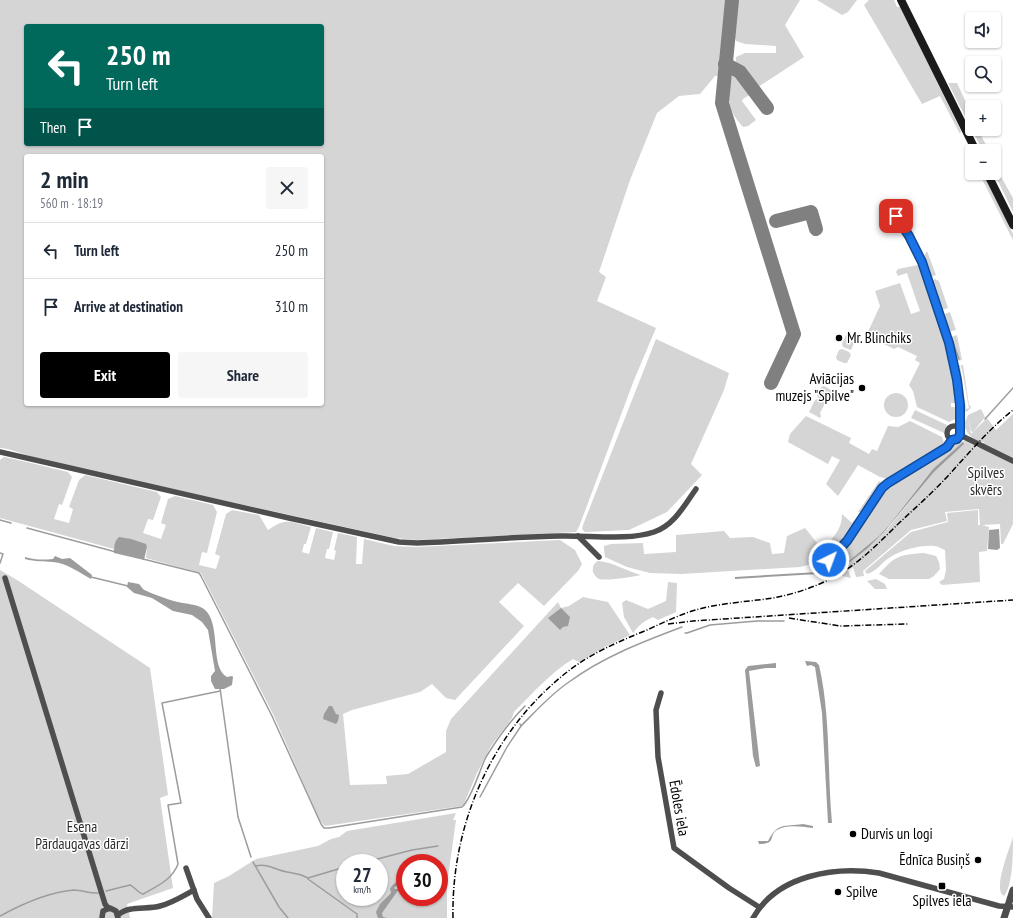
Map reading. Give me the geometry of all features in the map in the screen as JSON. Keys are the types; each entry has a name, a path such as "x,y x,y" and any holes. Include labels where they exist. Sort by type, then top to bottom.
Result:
{"main road":[{"path":"901,0 973,144"},
{"path":"990,180 1013,225"}],"street":[{"path":"829,560 847,541 882,488 947,447 952,440 957,439 960,433 960,405 957,380 946,335 922,262 909,236 889,206"},
{"path":"952,440 947,435 948,429 951,426 955,426 960,433 1013,461"},
{"path":"0,452 77,471 398,542 417,543 578,536 637,536 654,532 664,527 674,519 696,490"},
{"path":"578,536 599,557"},
{"path":"5,578 106,907 102,914 102,918"},
{"name":"Ēdoles iela","path":"661,692 656,710 658,757 674,848 729,888 759,907"},
{"path":"186,868 199,903 209,918"},
{"path":"753,918 759,907 776,893 794,882 826,872 862,870 896,877 999,906 1010,907"},
{"path":"106,907 115,910 118,915 145,907 162,906 194,890"},
{"path":"1004,918 1010,907 1013,890"}],"green space":[{"path":"0,0 727,0 719,76 715,76 700,94 679,96 657,113 630,180 599,272 606,277 597,301 656,328 634,380 576,532 416,540 395,538 76,468 39,459 8,449 0,448"},
{"path":"737,0 800,0 785,25 804,57 758,87 736,62 736,57 745,53 776,53 776,46 745,44 736,41 734,35"},
{"path":"817,0 857,0 848,12 842,15"},
{"path":"869,0 894,0 897,7 901,7 961,131 960,134 940,96 922,104 864,5"},
{"path":"730,76 739,78 751,94 742,101 756,120 748,126 743,127 731,109 729,98"},
{"path":"948,83 957,83 965,100 965,116"},
{"path":"975,136 982,136 986,144 979,144"},
{"path":"1001,177 1013,198 1013,212 997,180 1001,180"},
{"path":"983,180 986,180 1013,234 1013,240"},
{"path":"927,251 936,275 931,277 929,277 924,256"},
{"path":"918,265 945,344 957,403 951,403 951,407 956,407 957,419 949,422 917,407 913,391 909,385 920,363 915,360 917,356 898,347 894,349 882,343 883,341 876,338 875,340 866,336 880,306 875,291 900,283 911,314 920,311 907,273 898,276 896,272 898,269"},
{"path":"935,279 939,281 948,308 942,310 940,310 931,281"},
{"path":"950,312 956,330 948,332 942,315"},
{"path":"847,333 858,338 851,350 843,347 842,344"},
{"path":"957,335 962,360 958,361 956,360 950,340 951,337"},
{"path":"656,339 729,373 724,390 691,464 702,475 667,512 629,530 585,532 582,529 583,525"},
{"path":"842,349 849,352 851,355 847,363 837,360 836,357 839,350"},
{"path":"960,365 966,409 969,408 961,365 963,365 969,405 971,408 966,412 963,410 958,366"},
{"path":"824,386 831,390 832,393 829,401 818,398 817,395 821,387"},
{"path":"896,393 904,397 908,405 904,413 896,417 888,413 884,405 888,397"},
{"path":"817,399 825,403 820,413 820,418 809,412"},
{"name":"Spilves skvērs","path":"981,409 985,417 973,432 987,418 996,430 1013,414 1013,524 1003,544 1001,544 1000,524 982,525 989,527 987,551 979,552 980,582 942,585 939,582 944,579 946,570 945,550 935,546 923,546 905,550 889,558 870,573 867,574 865,571 911,532 948,522 947,513 978,510 978,525 980,525 979,509 945,512 947,521 911,530 863,571 864,576 856,577 853,567 848,570 851,578 842,576 840,573 842,568 867,549 889,527 934,472 950,457 933,469 879,536 841,566 835,562 836,559 847,545 883,490 947,450 957,442 965,441 979,448 984,442 977,441 971,437 964,424 968,415"},
{"path":"915,410 947,425 944,433 911,418"},
{"path":"806,416 851,438 849,443 869,454 872,449 877,451 888,426 898,427 910,421 942,437 945,446 922,458 889,479 880,477 858,465 838,496 826,484 840,460 832,456 828,464 788,442 790,434"},
{"path":"4,457 68,472 72,477 62,505 59,504 54,519 69,523 73,509 69,507 79,480 85,475 157,492 161,497 153,520 148,519 143,533 161,539 166,525 161,523 168,499 175,496 213,505 217,512 207,553 202,552 199,565 216,569 220,556 215,554 226,514 232,510 259,515 268,530 284,522 293,522 311,527 302,552 309,554 316,528 333,532 325,558 334,560 336,551 334,550 338,533 357,537 356,564 362,564 364,539 394,546 415,547 560,540 575,550 582,564 578,571 544,606 518,583 499,602 524,626 455,700 446,698 432,684 420,692 352,710 343,714 350,785 387,784 386,776 408,774 446,752 446,731 451,719 558,602 561,608 569,606 583,597 608,602 630,635 579,662 573,659 549,677 514,712 512,718 491,746 462,806 325,826 320,821 274,716 201,573 146,558 147,547 117,539 114,549 0,518 0,460"},
{"path":"879,481 883,484 871,497 862,512 858,512"},
{"path":"842,514 852,523 854,520 855,522 839,546 832,548 827,544 838,530 841,523"},
{"path":"805,528 822,549 816,557 817,563 800,567 681,574 650,573 627,567 605,557 604,549 604,546 611,544 643,543 644,554 676,552 676,535 724,531 730,538 753,537 770,543 772,554 784,553 787,536"},
{"path":"924,553 936,556 939,562 940,569 929,579 889,579 879,574 898,557 909,554"},
{"path":"598,561 609,563 641,575 626,578 599,579 593,572 594,565"},
{"name":"Esena Pārdaugavas dārzi","path":"0,570 150,668 168,795 160,798 173,888 127,904 130,918 0,918"},
{"path":"876,579 885,584 887,589 875,589 867,581"},
{"path":"668,582 677,583 676,612 658,620 653,617 637,628 633,633 624,617 622,603 626,600 648,609 666,601"},
{"path":"456,813 453,820 456,820 448,877 448,854 396,854 396,906 447,906 447,918 212,918 214,883 229,876 256,859 318,846 331,839 339,837 347,831"},
{"path":"1013,837 1011,877 1004,896 1001,892 1000,886 1001,878"}],"shaded area":[{"path":"963,442 964,444 934,472 884,532 867,549 842,568 841,566 879,536 933,469"},
{"path":"999,529 1000,548 997,550 988,549 989,530"},
{"path":"119,537 146,544 147,547 144,560 114,553 115,543"},
{"path":"55,556 62,559 70,558 92,575 91,579 63,564 25,559 25,557 39,560 53,559"},
{"path":"818,572 818,574 735,579 735,577"},
{"path":"128,582 139,584 143,589 165,598 195,605 204,609 213,624 218,664 222,672 227,677 233,677 232,685 224,689 215,689 211,681 211,676 215,671 208,630 202,622 192,615 173,611 152,598 134,593 127,587"},
{"path":"561,608 570,617 568,626 563,627 560,630 548,618"},
{"path":"805,661 816,662 819,665 823,685 827,724 832,823 828,823 822,713 815,667 811,665 807,666"},
{"path":"776,663 776,668 749,671 760,766 756,767 753,756 745,670 748,666"},
{"path":"329,706 332,706 336,714 339,715 336,724 323,719"},
{"path":"803,824 813,826 813,828 795,826 781,828 774,832 782,826"},
{"path":"774,833 768,843 759,844 758,841 768,841"},
{"path":"396,882 396,886 394,888 396,889 396,893 388,905 388,896 391,893 390,889"},
{"path":"379,906 387,906 382,913 383,917 387,918 378,918 376,912"}],"waterway":[{"path":"932,280 949,331"},
{"path":"951,337 959,359"},
{"path":"985,419 1013,388"},
{"path":"0,520 11,523"},
{"path":"27,528 116,552"},
{"path":"0,553 3,554 0,563"},
{"path":"143,559 199,573 272,716 324,828 462,807 469,798 486,757 504,730 525,706"},
{"path":"91,577 128,586"},
{"path":"685,633 710,625 757,621 784,621"},
{"path":"521,726 562,687 595,665 652,638 682,627"},
{"path":"220,688 238,817 251,857"},
{"path":"106,891 130,885 143,894 164,882 175,870 178,864 168,805 181,803 162,703 220,691"},
{"path":"480,797 507,747 521,726 520,724"},
{"path":"388,856 412,850 438,846"},
{"path":"253,862 279,907 288,918"},
{"path":"256,866 268,866 283,871 300,874 308,878 336,870"},
{"path":"308,879 357,914 357,918"},
{"path":"0,916 26,903 55,893 74,890 99,893"}],"taxiway":[{"path":"732,0 722,103 794,334 771,383"},
{"path":"725,64 740,72 767,108"},
{"path":"776,221 811,212 816,229"}],"railway":[{"path":"453,918 454,882 460,847 469,812 482,779 499,748 520,719 544,692 571,669 589,657 681,615 712,606 773,598 790,594 814,586 838,575 862,558 876,545 941,483 987,434 1013,410"},
{"path":"668,624 693,621 1013,600"},
{"path":"789,618 840,626 908,624"}],"place":[{"name":"Mr. Blinchiks","path":"839,338"},
{"name":"Aviācijas muzejs \"Spilve\"","path":"862,388"},
{"name":"Durvis un logi","path":"853,834"},
{"name":"Ēdnīca Busiņš","path":"978,860"},
{"name":"Spilves iela","path":"942,886"},
{"name":"Spilve","path":"838,892"}],"route":[{"path":"829,560 847,541 882,488 940,452 947,447 952,440 957,439 961,433 957,380 949,343 922,262 909,236 896,216"}]}
